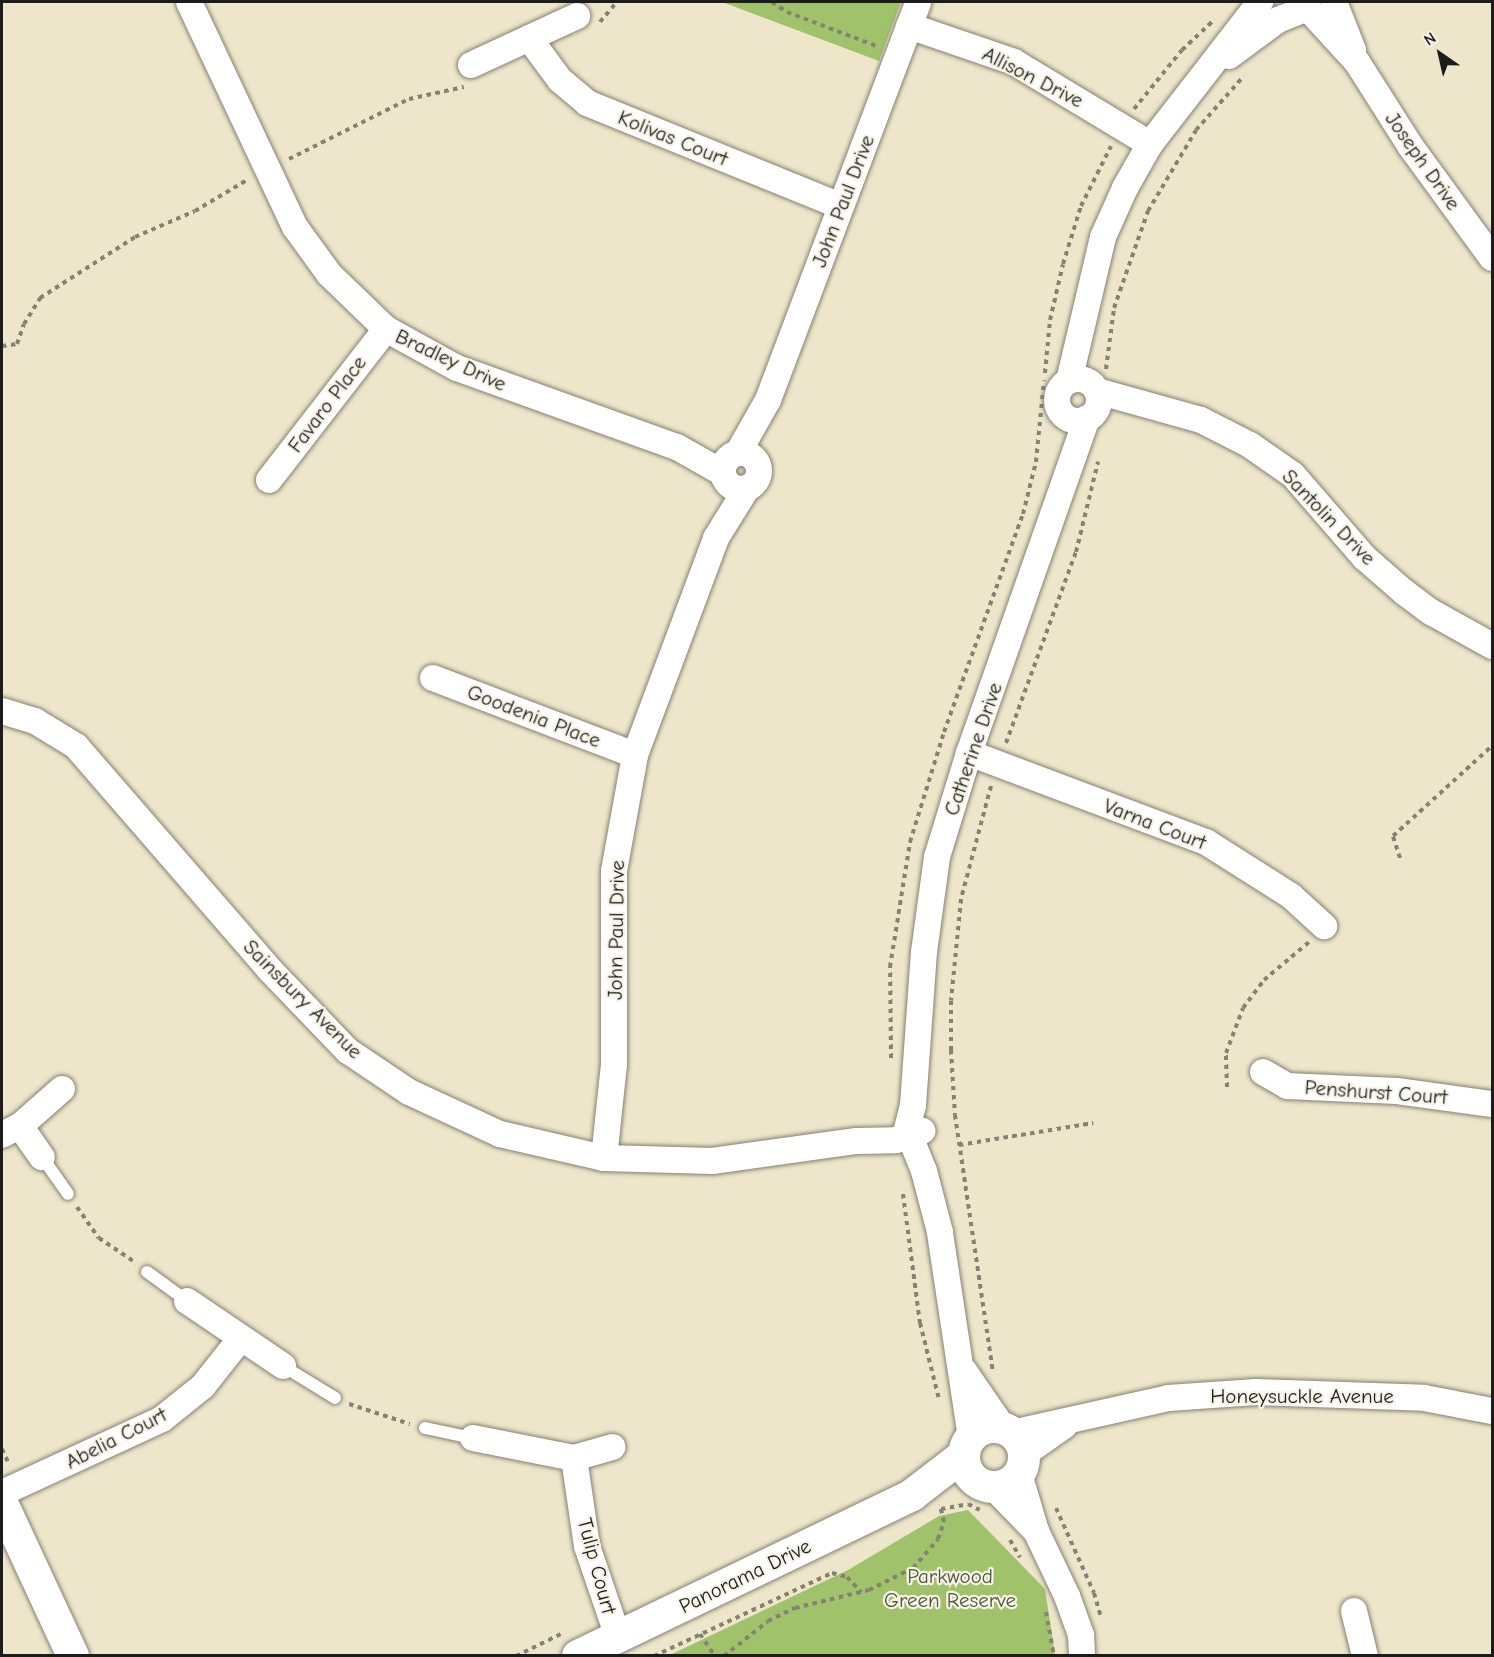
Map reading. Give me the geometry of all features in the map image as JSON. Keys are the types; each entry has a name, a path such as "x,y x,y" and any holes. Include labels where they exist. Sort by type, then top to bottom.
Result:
{"street":[{"name":"Bradley Drive","path":"189,2 295,227 329,274 386,329 457,368 737,469"},
{"name":"John Paul Drive","path":"604,1158 614,1064 614,871 635,754 716,538 737,469 768,400 918,2"},
{"name":"Catherine Drive","path":"913,1133 924,952 938,857 969,753 1048,538 1089,400 1085,310 1103,237 1150,144 1260,2"},
{"name":"Catherine Drive","path":"1193,88 1238,48 1278,20 1314,6"},
{"name":"Joseph Drive","path":"1314,6 1357,62 1411,147 1492,258"},
{"path":"471,65 577,16"},
{"name":"Allison Drive","path":"909,26 1014,62 1150,144"},
{"name":"Kolivas Court","path":"530,38 560,80 587,103 841,206"},
{"name":"Favaro Place","path":"269,480 386,329"},
{"name":"Santolin Drive","path":"1089,400 1155,408 1201,420 1250,445 1293,475 1365,558 1404,592 1431,612 1492,646"},
{"name":"Goodenia Place","path":"433,678 635,754"},
{"name":"Sainsbury Avenue","path":"2,711 35,721 76,746 269,969 348,1050 409,1092 500,1134 604,1158 712,1161 913,1133"},
{"name":"Varna Court","path":"969,753 1206,842 1291,896 1324,926"},
{"name":"Penshurst Court","path":"1263,1072 1287,1086 1397,1091 1492,1104"},
{"path":"42,1157 10,1131 62,1089"},
{"path":"913,1133 940,1232 962,1368 994,1463 1036,1531 1067,1596 1081,1635 1082,1656"},
{"path":"187,1300 283,1366"},
{"name":"Abelia Court","path":"2,1493 162,1419 203,1386 242,1338"},
{"path":"962,1368 994,1463"},
{"name":"Honeysuckle Avenue","path":"994,1463 1077,1419 1168,1398 1256,1392 1424,1398 1492,1411"},
{"path":"473,1438 574,1458 612,1447"},
{"name":"Tulip Court","path":"574,1458 587,1546 618,1637"},
{"name":"Panorama Drive","path":"578,1656 912,1495 994,1463"},
{"path":"2,1503 73,1656"},
{"path":"1354,1611 1365,1656"}],"lane":[{"path":"42,1157 68,1194"},
{"path":"147,1272 187,1300"},
{"path":"283,1366 334,1398"},
{"path":"425,1428 473,1438"}],"path":[{"path":"772,2 787,12 898,54"},
{"path":"1089,400 1116,384 1105,375 1114,308 1148,211 1196,130 1246,74"},
{"path":"996,1379 985,1334 959,1145 951,1050 956,934 979,819 1076,552 1099,454"},
{"path":"1400,858 1392,836 1492,746"},
{"path":"1227,1087 1226,1053 1244,1008 1264,980 1290,961 1324,926"},
{"path":"959,1145 1093,1123"},
{"path":"68,1194 99,1238 147,1272"},
{"path":"334,1398 384,1419 425,1428"},
{"path":"941,1509 968,1504 994,1463"},
{"path":"1008,1537 1024,1564"},
{"path":"654,1656 832,1573 847,1577 861,1592"},
{"path":"1044,1605 1054,1656"},
{"path":"700,1634 715,1656"}],"green space":[{"path":"722,2 901,2 879,61"},
{"name":"Parkwood Green Reserve","path":"968,1510 1045,1589 1055,1655 670,1655 848,1570 939,1516"}]}
